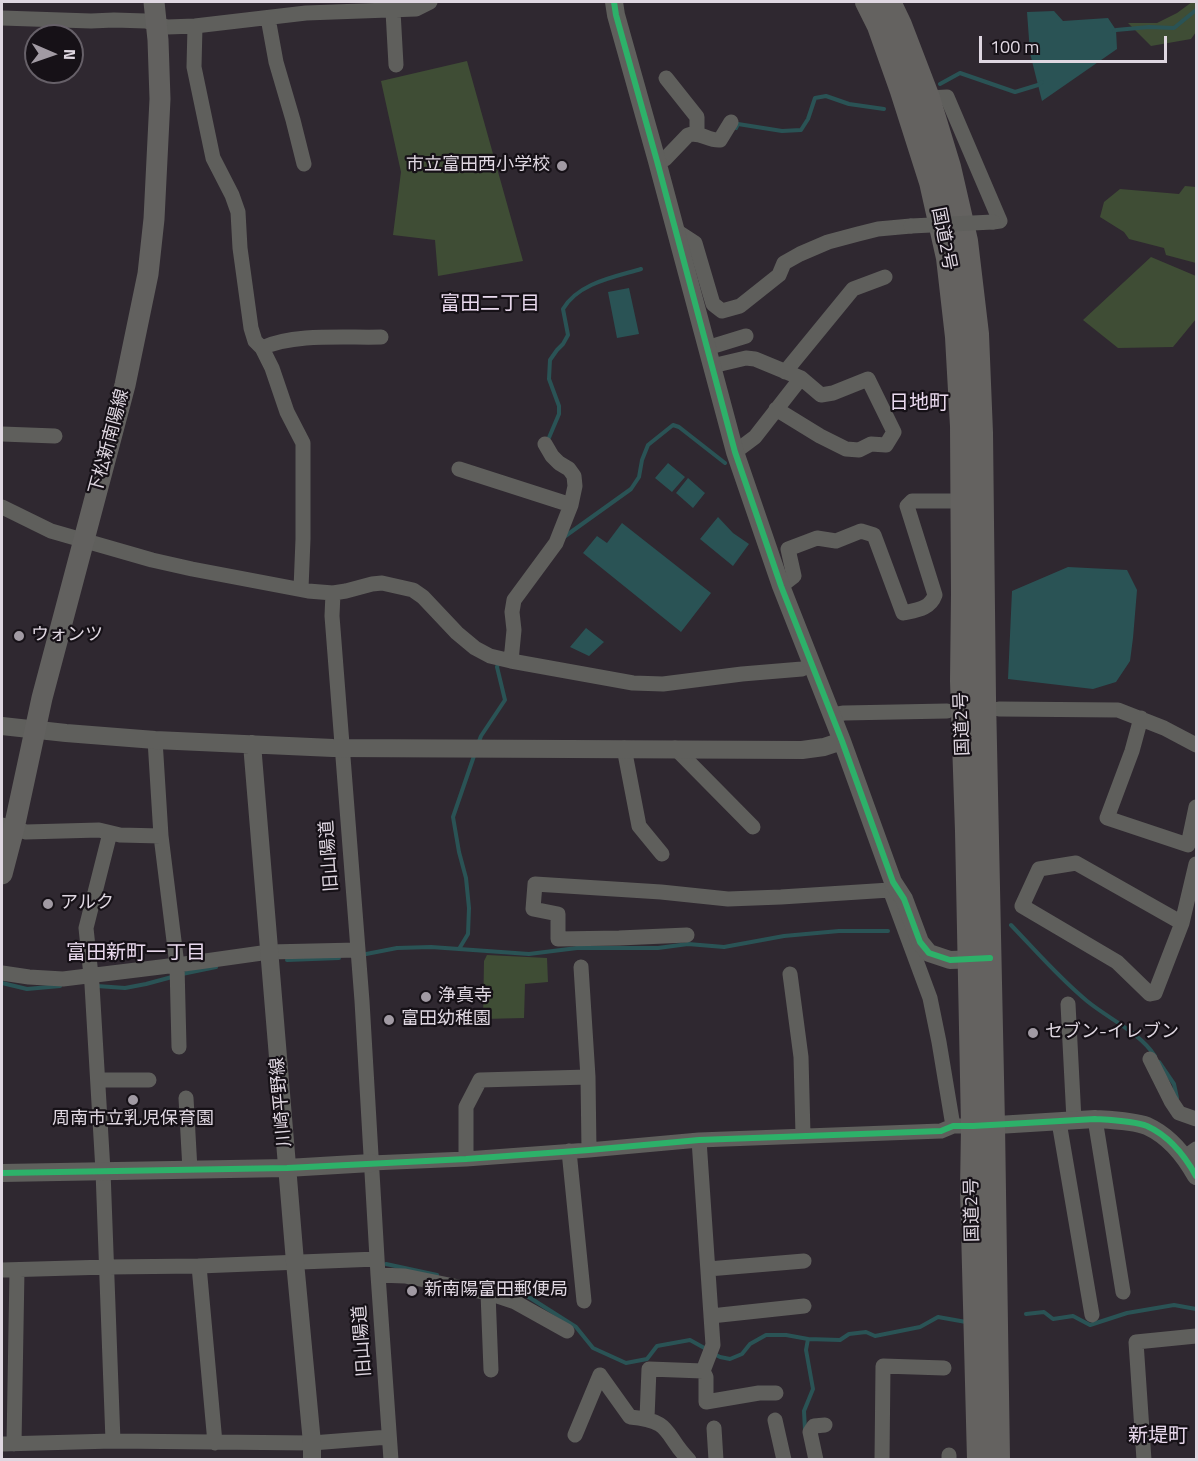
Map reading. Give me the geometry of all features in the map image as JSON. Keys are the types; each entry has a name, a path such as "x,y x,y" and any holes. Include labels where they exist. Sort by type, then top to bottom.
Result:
{"highway":[{"name":"国道2号","path":"867,2 879,26 902,91 927,171 948,258 957,337 962,426 962,681 979,959"},
{"name":"国道2号","path":"889,2 900,24 928,98 949,167 966,241 978,334 984,698 972,1190 979,1460"},
{"name":"国道2号","path":"973,1126 998,1460"}],"main road":[{"name":"下松新南陽線","path":"2,874 8,826 125,385 148,274 154,219 160,99 154,2"}],"street":[{"path":"2,18 146,21 167,27 195,26 306,14 416,9 430,2"},
{"path":"614,2 735,452 782,586 842,741 930,998 939,1042 973,1126"},
{"path":"393,10 396,65"},
{"path":"268,18 276,62 304,164"},
{"path":"195,26 194,67 213,158 232,195 237,212 240,248 255,341 262,348 272,368 286,412 303,443 301,589"},
{"path":"666,78 697,117 697,134"},
{"path":"675,230 694,243 713,304 722,311 740,306 779,275 784,263 828,242 878,229 911,225 1000,221 947,97 928,98"},
{"path":"657,161 665,159 688,135 697,134 720,140 731,122"},
{"path":"785,372 853,289 885,277"},
{"path":"707,348 746,336"},
{"path":"262,348 300,339 381,337"},
{"path":"712,366 746,358 755,359 801,378 821,394 833,393 868,379 894,432 886,446 872,444 860,450 846,449 776,409"},
{"path":"735,452 755,437 801,378"},
{"path":"2,434 55,436"},
{"path":"511,661 514,600 556,543 571,505 575,486 574,476 569,469 552,456 545,444"},
{"path":"459,469 571,505"},
{"path":"782,586 795,576 788,549 817,538 836,541 861,531 874,535 903,613 923,609 932,602 935,595 907,506 912,501 962,501"},
{"path":"2,507 51,531 152,560 301,589 333,593 382,583 412,590 423,597 457,633 475,648 490,656 511,661 633,683 663,684 802,669 812,665"},
{"name":"旧山陽道","path":"333,593 332,616 362,1001 391,1460"},
{"path":"999,709 1118,710 1164,728 1197,745"},
{"path":"831,715 947,711"},
{"path":"1140,718 1132,751 1107,818 1188,845 1197,807"},
{"path":"2,726 155,740 342,747 802,750 824,747 842,741"},
{"path":"155,740 161,836 177,965 179,1047"},
{"name":"川崎平野線","path":"252,744 312,1451"},
{"path":"624,748 639,826 662,854"},
{"path":"675,748 753,827"},
{"path":"8,826 26,832 99,830 120,835 161,836"},
{"path":"111,833 86,928 92,980 103,1171 113,1442"},
{"path":"1182,923 1076,864 1039,869 1022,906 1117,962 1150,994 1155,993 1182,923 1197,864"},
{"path":"687,935 558,939 558,914 533,909 535,884 728,899 781,897 892,886"},
{"path":"892,886 904,899 920,942 929,953 950,960 979,959"},
{"path":"2,973 29,977 92,980 269,952 357,950"},
{"path":"581,967 588,1077 589,1150"},
{"path":"790,974 801,1057 803,1135"},
{"path":"1068,1004 1067,1121 1092,1314"},
{"path":"1150,1059 1179,1113 1197,1119"},
{"path":"466,1159 466,1107 480,1080 588,1077"},
{"path":"98,1080 149,1080"},
{"path":"186,1098 190,1170"},
{"path":"1095,1119 1122,1292"},
{"path":"2,1173 287,1168 466,1159 699,1140 940,1131 973,1126 1095,1119 1146,1125 1191,1153 1197,1176"},
{"path":"699,1140 711,1316 711,1350 703,1371 706,1377 705,1402 759,1393 776,1393"},
{"path":"569,1151 584,1300"},
{"path":"708,1269 804,1261"},
{"path":"389,1437 312,1451 215,1443 8,1444 9,1270 295,1262 378,1267 405,1276 488,1293 515,1302 567,1331"},
{"path":"200,1266 215,1443"},
{"path":"488,1293 491,1370"},
{"path":"711,1316 804,1306"},
{"path":"1144,1460 1136,1342 1197,1336"},
{"path":"882,1460 883,1366 944,1368"},
{"path":"647,1419 650,1369 703,1371"},
{"path":"575,1435 600,1375 630,1417 660,1423 689,1460"},
{"path":"775,1420 784,1460"},
{"path":"816,1460 810,1432 814,1426 825,1425"},
{"path":"714,1428 716,1460"}],"shaded area":[{"path":"1192,2 1196,2 1196,32 1191,39 1151,46 1128,23 1157,23"},
{"path":"1054,11 1063,21 1108,18 1116,30 1117,49 1042,101 1030,53 1027,12"},
{"path":"467,61 523,261 438,276 435,240 393,235 401,172 381,81"},
{"path":"1185,186 1196,187 1196,263 1166,255 1164,248 1129,239 1124,232 1100,217 1104,202 1120,189 1179,194"},
{"path":"1151,257 1196,276 1196,319 1173,347 1118,348 1083,320"},
{"path":"629,288 639,334 617,338 608,292"},
{"path":"668,463 685,477 672,492 655,478"},
{"path":"688,478 705,493 693,508 676,493"},
{"path":"718,517 733,533 749,544 733,566 700,539"},
{"path":"622,523 711,593 681,632 583,553 597,536 607,543"},
{"path":"1068,567 1127,570 1137,590 1130,661 1116,682 1093,689 1008,679 1012,591"},
{"path":"586,628 604,642 589,656 570,647"},
{"path":"487,955 547,958 548,982 525,984 524,1018 483,1019 484,961"}],"waterway":[{"path":"1114,31 1149,27 1174,28 1196,10"},
{"path":"940,84 960,73 1015,92 1042,82"},
{"path":"736,128 738,124 782,131 801,130 808,119 815,98 826,96 849,104 884,109"},
{"path":"548,440 559,414 559,406 549,379 550,360 568,335 563,309 570,300 587,287 608,278 641,269"},
{"path":"564,537 631,489 639,477 648,445 673,425 679,427 725,463"},
{"path":"478,744 505,700 497,667 499,661"},
{"path":"459,949 468,934 469,908 466,878 453,817 475,753"},
{"path":"1011,925 1057,974 1096,1008 1141,1040 1155,1056"},
{"path":"361,955 397,948 431,947 529,954 577,948 658,948 688,944 724,947 784,936 839,931 888,931"},
{"path":"287,960 339,958"},
{"path":"182,974 216,967"},
{"path":"97,986 125,988 172,977"},
{"path":"2,983 27,989 60,986"},
{"path":"1159,1062 1174,1084 1177,1098"},
{"path":"386,1264 437,1275"},
{"path":"497,1288 524,1294 576,1327 593,1348 626,1363 647,1359 657,1346 690,1340 708,1350"},
{"path":"1026,1314 1044,1312 1053,1319 1073,1316 1090,1325 1127,1313 1174,1305 1196,1309"},
{"path":"714,1354 730,1359 742,1354 750,1344 766,1335 840,1340 849,1334 866,1332 875,1336 920,1327 938,1317 966,1322"},
{"path":"805,1430 804,1411 813,1389 806,1350 808,1339"}],"cycle path":[{"path":"614,2 735,452 781,586 842,741 893,882 904,899 920,942 929,953 950,960 990,958"},
{"path":"2,1173 287,1168 466,1159 699,1140 941,1131 953,1126 1095,1119 1136,1123 1155,1130 1176,1147 1196,1176"}],"place":[{"name":"市立富田西小学校","path":"562,166"},
{"name":"ウォンツ","path":"19,636"},
{"name":"アルク","path":"48,904"},
{"name":"浄真寺","path":"426,997"},
{"name":"富田幼稚園","path":"389,1020"},
{"name":"セブン-イレブン","path":"1033,1033"},
{"name":"周南市立乳児保育園","path":"133,1100"},
{"name":"新南陽富田郵便局","path":"412,1291"}],"district":[{"name":"富田二丁目","path":"490,305"},
{"name":"日地町","path":"919,404"},
{"name":"富田新町一丁目","path":"136,954"},
{"name":"新堤町","path":"1158,1437"}]}
